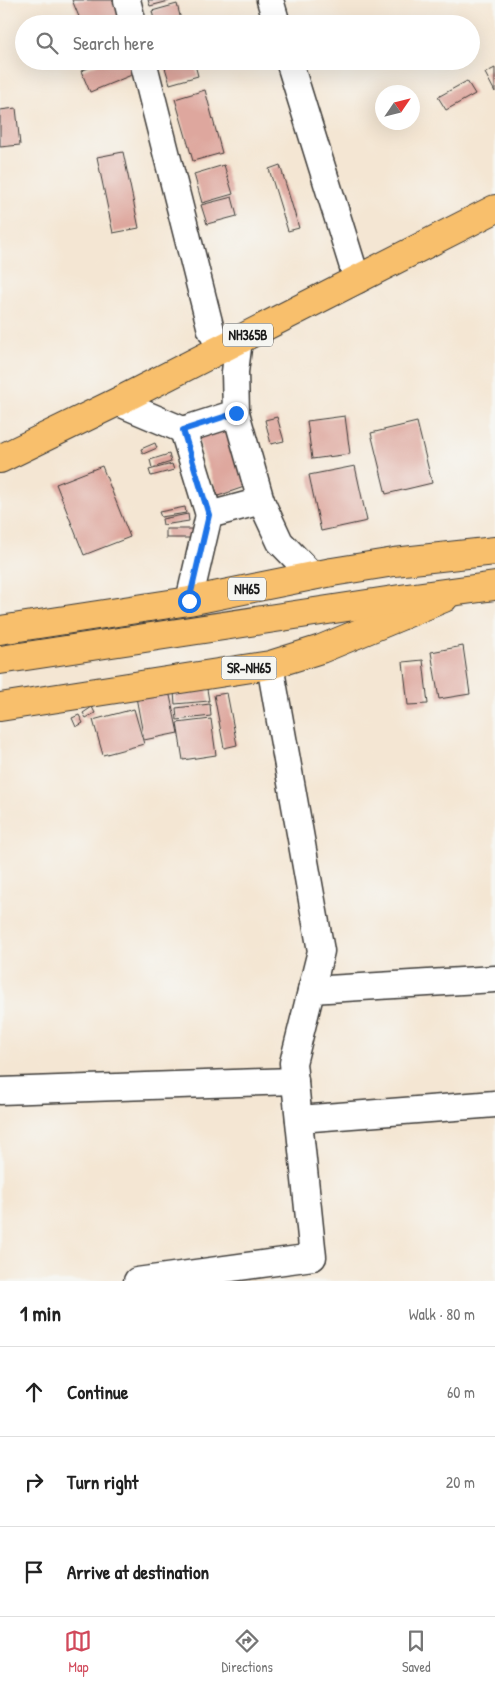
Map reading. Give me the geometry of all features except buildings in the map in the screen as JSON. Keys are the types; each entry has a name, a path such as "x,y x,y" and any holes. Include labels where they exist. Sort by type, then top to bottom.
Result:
{"main road":[{"name":"NH365B","path":"0,458 117,402 495,210"},
{"name":"NH65","path":"0,630 189,601 394,562 495,551"},
{"name":"NH65","path":"0,660 491,586"},
{"name":"SR-NH65","path":"0,707 270,665 321,649 440,599 491,586"}],"street":[{"path":"127,0 131,15"},
{"path":"270,0 274,15"},
{"path":"144,70 211,330 230,345 235,372 236,413 261,501 280,542 313,576"},
{"path":"292,70 357,280"},
{"path":"117,402 183,430 236,413"},
{"path":"183,430 209,515 189,601"},
{"path":"209,515 261,501"},
{"path":"137,1281 313,1257 293,1063 321,951 270,665"},
{"path":"311,990 495,979"},
{"path":"0,1091 295,1081"},
{"path":"298,1119 495,1104"}],"route":[{"path":"189,601 209,515 183,430 236,413"}]}
